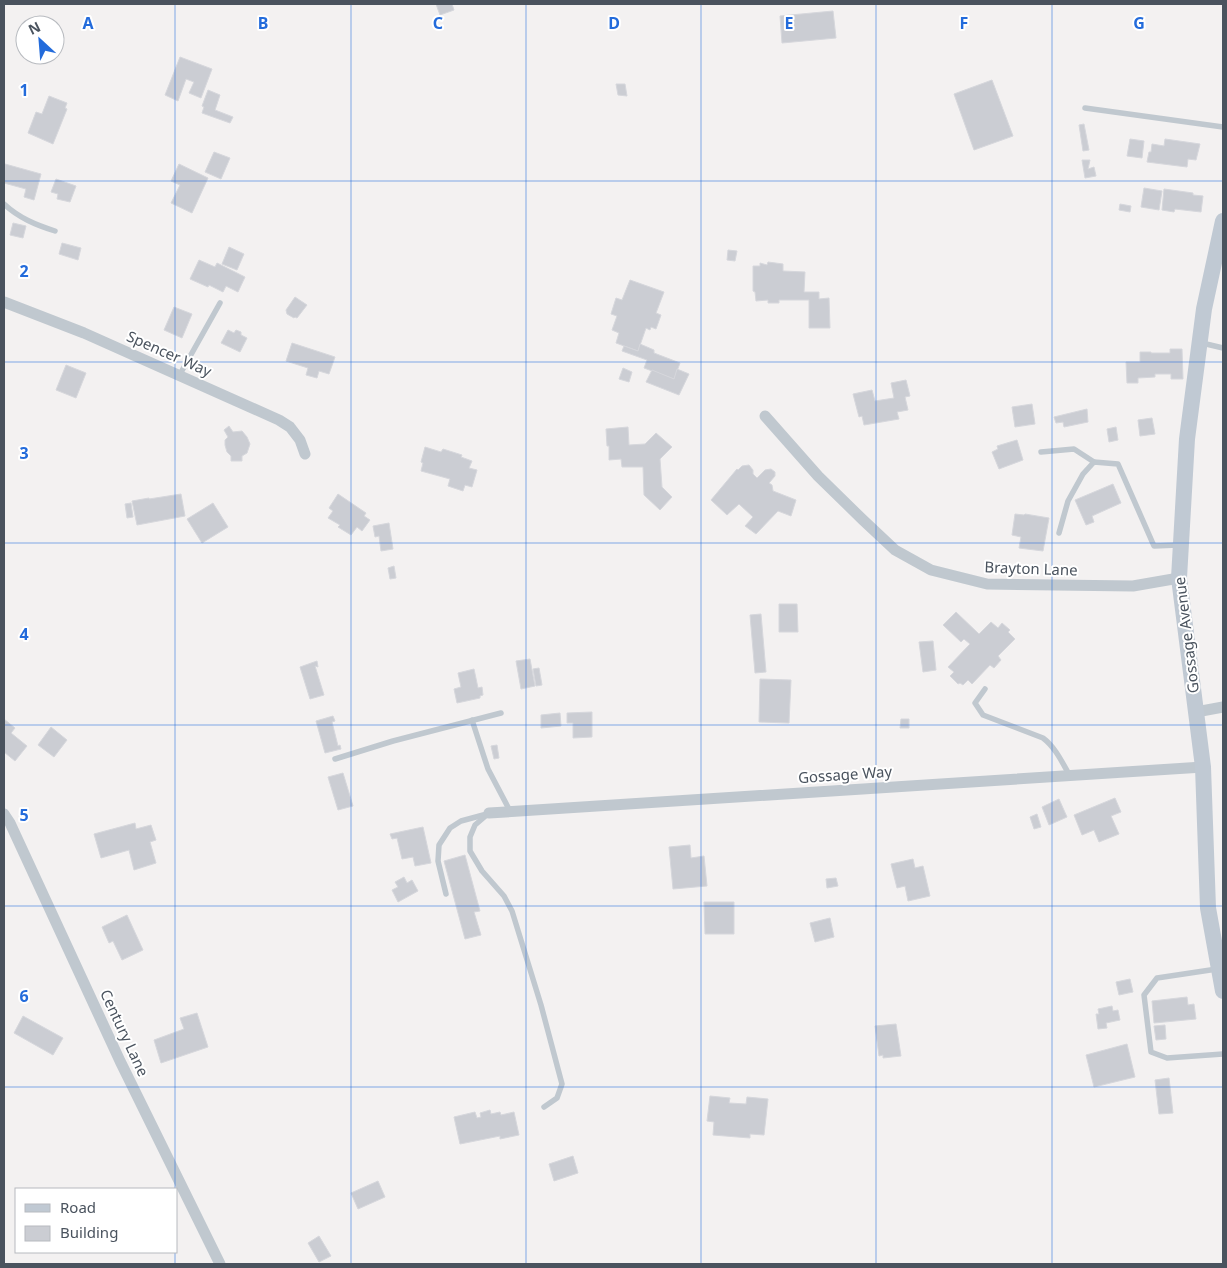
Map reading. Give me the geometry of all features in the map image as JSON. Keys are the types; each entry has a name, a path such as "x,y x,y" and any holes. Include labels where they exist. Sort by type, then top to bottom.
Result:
{"street":[{"name":"Gossage Avenue","path":"1223,221 1220,250 1204,309 1187,439 1178,578 1203,767 1208,908 1223,991"},
{"name":"Spencer Way","path":"4,302 84,333 241,402 290,427 300,440 305,454"},
{"name":"Brayton Lane","path":"765,416 818,476 869,526 895,550 931,570 987,584 1133,586 1178,578"},
{"path":"1196,712 1223,707"},
{"name":"Gossage Way","path":"489,813 1203,767"},
{"name":"Century Lane","path":"4,814 10,823 120,1061 220,1264"}],"lane":[{"path":"1085,108 1223,127"},
{"path":"4,204 12,212 34,224 55,231"},
{"path":"179,376 220,303"},
{"path":"1200,343 1223,348"},
{"path":"1041,452 1074,449 1094,462 1118,464 1154,546 1180,545"},
{"path":"1059,533 1068,501 1083,474 1094,462"},
{"path":"985,689 975,703 983,714 1049,742 1070,776"},
{"path":"335,759 393,741 501,713"},
{"path":"472,720 488,769 510,811"},
{"path":"446,894 438,861 439,844 450,828 461,821 489,813"},
{"path":"489,813 475,825 470,837 470,851 482,871 504,896 512,911 541,1006 562,1084 557,1098 544,1107"},
{"path":"1219,969 1157,978 1144,995 1151,1052 1167,1058 1223,1054"}],"building":[{"path":"436,4 452,4 454,10 440,15"},
{"path":"833,11 836,38 782,43 780,16"},
{"path":"180,57 212,69 201,98 189,93 194,82 186,79 178,101 165,95"},
{"path":"992,80 1013,136 974,150 954,94"},
{"path":"616,84 625,84 627,96 618,95"},
{"path":"208,90 220,95 215,110 233,117 230,123 202,113 204,107 202,106"},
{"path":"49,96 67,103 65,108 67,109 53,144 28,133 36,112 42,114"},
{"path":"1084,124 1089,150 1083,151 1079,125"},
{"path":"1130,139 1144,141 1142,158 1127,156"},
{"path":"1165,139 1200,144 1196,160 1188,159 1187,167 1147,162 1152,144 1164,146"},
{"path":"214,152 230,158 221,179 205,172"},
{"path":"1082,160 1090,160 1088,169 1094,167 1096,176 1085,178"},
{"path":"5,164 41,174 34,200 24,197 26,189 4,183"},
{"path":"179,164 208,178 192,213 171,203 180,185 171,181"},
{"path":"56,179 76,186 70,202 57,199 58,194 51,192"},
{"path":"1144,188 1162,191 1159,210 1141,207"},
{"path":"1164,189 1203,196 1201,212 1175,209 1174,212 1162,210"},
{"path":"1120,204 1131,206 1130,212 1119,210"},
{"path":"13,223 26,226 23,238 10,235"},
{"path":"62,243 81,248 78,260 59,254"},
{"path":"229,247 244,254 237,270 222,264"},
{"path":"728,250 737,251 735,261 727,260"},
{"path":"199,260 215,267 217,263 245,277 238,292 226,286 223,292 190,279"},
{"path":"768,262 783,264 783,271 805,272 804,292 819,292 819,299 829,298 830,328 809,328 809,300 779,300 779,303 768,303 768,300 756,301 755,292 753,291 753,266 760,266 760,263 767,265"},
{"path":"630,280 664,292 656,313 661,315 656,329 651,327 650,330 646,328 638,351 616,343 619,333 612,330 617,316 611,314 616,298 622,300"},
{"path":"295,297 307,305 297,318 287,314 286,310"},
{"path":"174,307 192,314 182,338 164,330"},
{"path":"228,330 234,333 236,330 241,332 241,335 247,338 240,352 221,343"},
{"path":"292,343 335,357 329,374 319,371 317,378 306,375 308,368 286,361"},
{"path":"640,344 654,350 654,353 680,363 674,379 644,368 647,360 622,351 624,346 638,351"},
{"path":"1170,349 1182,349 1183,379 1171,379 1171,374 1155,374 1155,377 1138,378 1138,383 1127,383 1126,362 1140,362 1140,352 1170,353"},
{"path":"66,365 86,373 76,398 56,390"},
{"path":"623,368 632,372 629,382 619,379"},
{"path":"677,369 689,374 679,395 646,382 652,370 674,379"},
{"path":"906,380 910,396 905,397 908,410 897,412 899,419 864,425 862,416 859,417 853,394 872,390 875,401 894,398 891,383"},
{"path":"1032,404 1035,424 1015,427 1012,407"},
{"path":"1087,409 1088,422 1064,427 1063,422 1056,423 1054,417"},
{"path":"1152,418 1155,434 1140,436 1138,420"},
{"path":"229,426 233,432 242,431 250,444 247,453 242,456 242,461 231,461 231,456 227,452 225,440 228,437 224,430"},
{"path":"628,427 629,445 645,444 656,433 672,447 660,459 662,487 672,497 660,510 644,495 643,467 622,467 621,459 609,460 606,429"},
{"path":"1116,427 1118,440 1109,442 1107,429"},
{"path":"1017,440 1023,460 999,469 992,452 998,449 997,446"},
{"path":"425,447 441,452 443,449 462,455 461,457 472,461 469,468 477,470 472,487 465,485 463,491 448,486 450,479 421,471"},
{"path":"749,465 757,478 765,470 771,469 775,472 775,476 769,483 772,485 773,491 796,500 791,516 778,511 756,534 745,526 753,517 739,504 727,515 711,500 737,469"},
{"path":"1113,484 1121,503 1092,516 1094,522 1086,525 1075,500"},
{"path":"181,494 185,516 137,525 132,501"},
{"path":"338,494 366,513 364,516 370,520 362,531 357,527 351,535 338,527 340,525 328,518 333,511 329,508"},
{"path":"131,503 133,517 127,518 125,504"},
{"path":"213,503 228,527 202,543 187,519"},
{"path":"1015,514 1049,518 1043,551 1019,548 1021,537 1012,535"},
{"path":"389,523 393,549 381,551 379,536 375,537 373,526"},
{"path":"394,566 396,578 390,579 388,568"},
{"path":"779,604 797,604 798,632 779,632"},
{"path":"956,612 979,634 991,622 998,628 1002,623 1010,630 1008,632 1015,639 998,656 1001,660 994,668 990,665 972,684 968,680 963,685 958,684 950,676 954,672 948,667 970,644 964,639 961,642 943,625"},
{"path":"761,614 766,672 755,673 750,615"},
{"path":"933,641 936,670 923,672 919,642"},
{"path":"530,659 535,686 521,689 516,661"},
{"path":"317,661 318,667 315,666 324,695 310,699 300,667"},
{"path":"539,668 542,685 536,686 533,669"},
{"path":"474,669 478,688 482,687 483,695 480,698 457,703 454,689 461,687 458,673"},
{"path":"760,679 791,680 789,723 759,722"},
{"path":"592,712 592,737 573,738 573,723 567,723 567,713"},
{"path":"560,713 561,726 541,728 541,715"},
{"path":"333,716 335,721 332,722 338,746 340,745 341,749 325,753 316,721"},
{"path":"4,719 15,728 11,733 27,746 15,761 4,752"},
{"path":"901,719 909,719 909,728 900,728"},
{"path":"51,727 67,740 54,757 38,745"},
{"path":"497,745 499,758 494,759 491,746"},
{"path":"343,773 353,806 338,810 328,777"},
{"path":"1115,798 1121,812 1111,816 1119,834 1099,842 1094,830 1082,835 1074,815"},
{"path":"1059,799 1067,817 1049,825 1042,807"},
{"path":"1037,814 1041,827 1034,829 1030,817"},
{"path":"135,823 136,829 151,825 156,840 150,842 156,863 134,870 129,850 101,858 94,834"},
{"path":"423,827 431,863 415,866 413,857 402,859 397,838 392,839 390,834"},
{"path":"690,845 691,858 704,856 707,886 673,889 669,847"},
{"path":"465,855 480,911 474,912 481,935 465,939 444,861"},
{"path":"913,859 915,868 923,866 930,896 908,901 905,886 897,888 891,864"},
{"path":"404,877 407,883 412,880 418,891 398,902 392,890 398,887 395,882"},
{"path":"836,878 838,886 827,888 826,879"},
{"path":"704,902 734,902 734,934 705,934"},
{"path":"127,915 143,950 122,960 113,941 109,943 102,927"},
{"path":"830,918 834,937 815,942 810,923"},
{"path":"1130,979 1133,992 1119,995 1116,982"},
{"path":"1187,997 1188,1005 1194,1004 1196,1019 1154,1023 1152,1001"},
{"path":"1112,1006 1113,1011 1118,1010 1120,1020 1106,1023 1107,1028 1098,1029 1096,1014 1099,1014 1098,1009"},
{"path":"197,1013 208,1047 161,1063 154,1040 184,1029 180,1018"},
{"path":"23,1016 63,1038 53,1055 14,1033"},
{"path":"896,1024 901,1056 883,1058 883,1055 879,1056 875,1026"},
{"path":"1165,1025 1166,1039 1156,1040 1154,1026"},
{"path":"1127,1044 1135,1077 1094,1087 1086,1055"},
{"path":"1169,1078 1173,1113 1159,1114 1155,1080"},
{"path":"710,1096 730,1098 729,1103 746,1104 747,1097 768,1099 764,1135 750,1134 750,1138 713,1135 714,1122 707,1121"},
{"path":"490,1110 491,1114 500,1112 501,1115 514,1112 519,1135 500,1139 500,1136 460,1144 454,1117 475,1112 477,1118 481,1117 480,1113"},
{"path":"573,1156 578,1173 554,1181 549,1164"},
{"path":"378,1181 385,1197 358,1209 351,1193"},
{"path":"319,1236 331,1256 319,1262 308,1243"}]}
